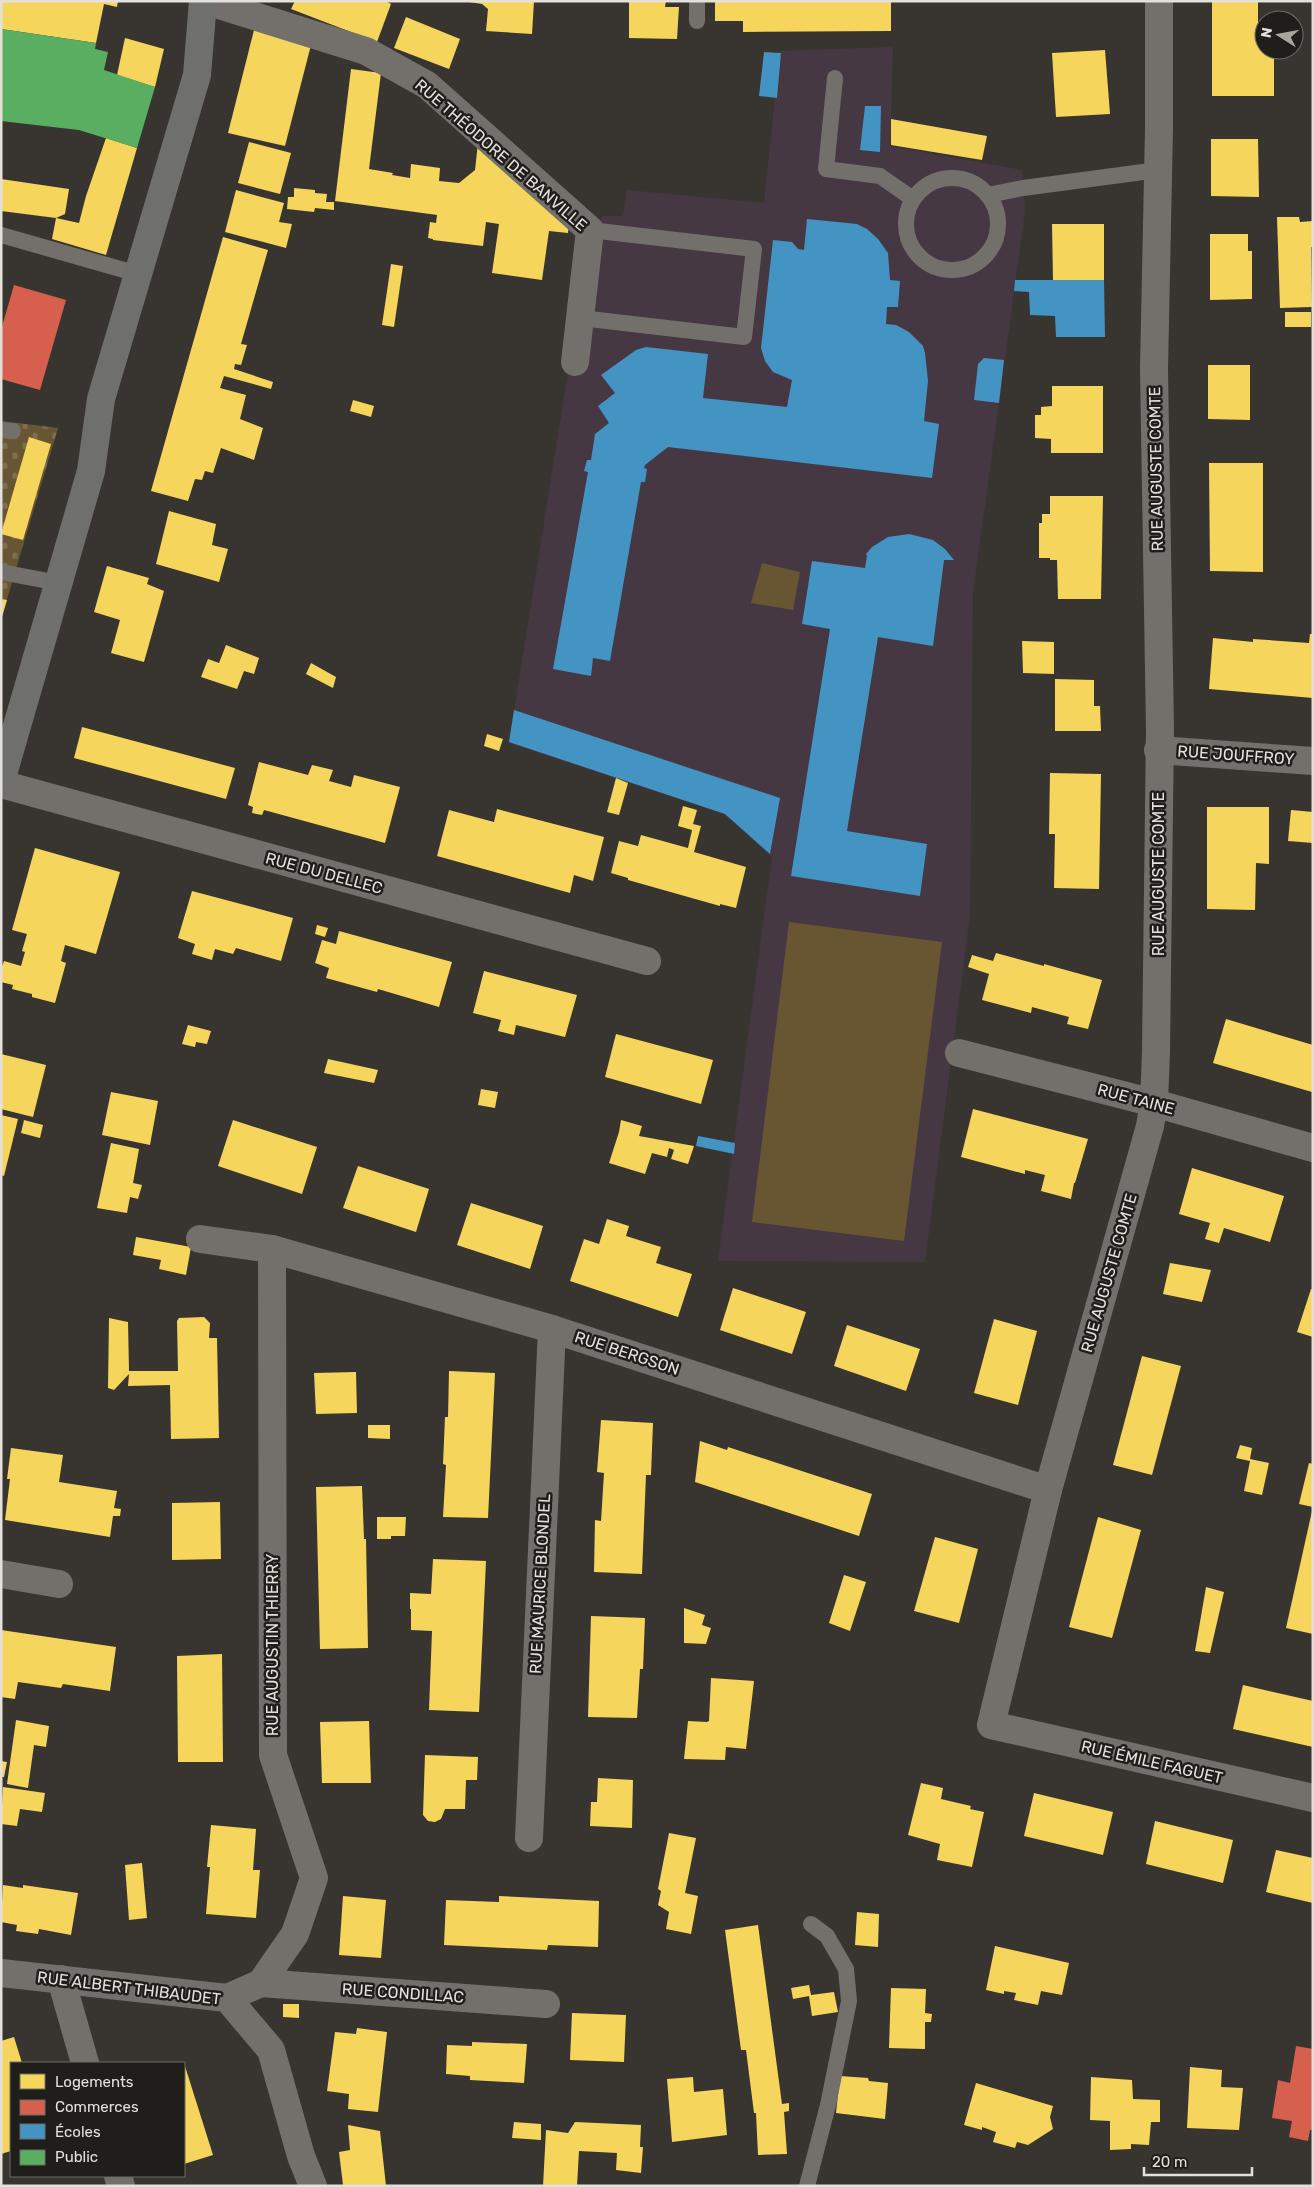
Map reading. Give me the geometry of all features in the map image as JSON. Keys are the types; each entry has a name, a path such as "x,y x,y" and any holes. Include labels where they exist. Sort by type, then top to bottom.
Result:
{"main road":[{"path":"1,783 9,727 60,583 91,471 101,399 197,75 205,1"}],"street":[{"name":"RUE THÉODORE DE BANVILLE","path":"205,1 366,51 427,85 590,230 575,362"},
{"name":"RUE AUGUSTE COMTE","path":"991,1725 1048,1490 1150,1126 1154,1103 1158,750 1160,730 1154,369 1159,1"},
{"name":"RUE JOUFFROY","path":"1158,750 1313,761"},
{"name":"RUE DU DELLEC","path":"1,783 647,961"},
{"name":"RUE TAINE","path":"959,1053 1154,1103 1313,1148"},
{"name":"RUE BERGSON","path":"200,1239 272,1249 552,1329 1048,1490"},
{"name":"RUE AUGUSTIN THIERRY","path":"260,1983 295,1934 314,1878 273,1755 272,1249"},
{"name":"RUE MAURICE BLONDEL","path":"529,1838 552,1329"},
{"path":"1,1574 58,1584"},
{"name":"RUE ÉMILE FAGUET","path":"991,1725 1313,1798"},
{"name":"RUE ALBERT THIBAUDET","path":"1,1973 227,1998 271,2050 302,2156 313,2186"},
{"path":"61,1979 85,2062"},
{"path":"227,1998 260,1983"},
{"name":"RUE CONDILLAC","path":"260,1983 546,2004"}],"lane":[{"path":"697,1 697,22"},
{"path":"835,78 826,169 880,176 912,199"},
{"path":"988,195 1024,188 1158,170"},
{"path":"964,179 978,185 988,195 996,209 998,224 996,240 988,253 976,264 962,269 946,270 931,266 918,256 910,244 906,229 907,214 912,199 922,188 935,180 964,179"},
{"path":"581,318 744,336 754,249 590,230"},
{"path":"1,235 138,274"},
{"path":"1,572 60,583"},
{"path":"807,2186 828,2105 849,2001 846,1969 827,1936 811,1924"}],"shaded area":[{"path":"893,47 890,146 1022,170 1025,211 973,593 970,915 925,1262 718,1261 772,857 724,814 509,743 568,372 587,370 602,216 623,216 627,190 764,203 780,51"}],"green space":[{"path":"1,421 58,428 1,619"},
{"path":"762,563 800,572 793,610 751,603"},
{"path":"789,922 942,942 904,1241 752,1222"}],"building: Logements":[{"path":"1,1 118,1 117,7 104,4 96,43 1,29"},
{"path":"295,1 385,1 391,4 377,42 291,9"},
{"path":"463,1 534,1 532,34 486,31 488,9 482,4"},
{"path":"629,1 666,1 665,7 679,7 677,39 629,38"},
{"path":"715,1 891,1 891,31 743,32 743,21 715,21"},
{"path":"1212,1 1258,1 1258,10 1254,10 1254,60 1274,60 1274,96 1212,96"},
{"path":"406,17 460,39 449,69 394,48"},
{"path":"255,26 311,45 285,146 228,133"},
{"path":"125,38 164,49 155,87 117,75"},
{"path":"1105,50 1110,114 1056,117 1052,53"},
{"path":"351,69 381,73 369,169 410,178 411,164 440,168 439,181 459,183 475,170 478,143 569,224 568,233 549,231 542,280 492,273 499,224 486,222 483,246 433,240 428,238 430,222 436,223 437,215 335,201"},
{"path":"891,119 987,136 982,160 891,145"},
{"path":"106,138 137,148 106,255 52,239 56,218 79,223 86,196"},
{"path":"1211,139 1258,139 1259,197 1211,196"},
{"path":"249,142 291,153 280,194 238,183"},
{"path":"1,179 69,189 65,214 56,218 1,211"},
{"path":"294,188 315,190 315,193 327,194 326,202 334,202 334,210 315,208 314,212 287,209 288,197 294,197"},
{"path":"236,190 284,203 279,222 292,224 286,248 225,232"},
{"path":"1277,217 1299,217 1300,222 1313,221 1313,247 1311,247 1312,307 1280,308"},
{"path":"1052,224 1104,224 1104,280 1053,280"},
{"path":"1210,234 1248,234 1248,251 1252,251 1252,299 1210,300"},
{"path":"223,237 268,250 241,344 247,345 241,365 235,364 234,369 273,382 271,389 224,376 220,388 246,395 240,419 263,428 254,460 221,448 213,473 205,471 202,480 195,479 188,501 151,491"},
{"path":"391,264 403,266 394,327 382,325"},
{"path":"1285,312 1311,312 1311,327 1285,327"},
{"path":"1208,365 1250,365 1250,420 1208,419"},
{"path":"1052,386 1103,386 1103,453 1051,453 1051,439 1035,438 1035,415 1041,415 1041,407 1052,406"},
{"path":"353,400 374,406 371,417 350,411"},
{"path":"29,437 51,444 23,540 1,534"},
{"path":"1209,463 1263,463 1263,572 1210,571"},
{"path":"1050,496 1103,496 1101,599 1058,599 1057,560 1039,558 1039,523 1042,523 1042,514 1050,514"},
{"path":"169,511 216,524 212,545 228,549 219,582 156,564"},
{"path":"107,566 149,578 147,584 164,591 144,662 111,653 120,620 94,612"},
{"path":"1,599 7,600 2,617 1,617"},
{"path":"1310,634 1313,634 1313,698 1209,689 1213,638 1253,642 1253,639 1309,643"},
{"path":"1022,641 1054,642 1054,674 1023,673"},
{"path":"226,645 259,658 254,674 244,671 237,689 201,677 208,659 219,663"},
{"path":"311,663 336,677 333,688 306,674"},
{"path":"1055,679 1094,680 1094,706 1100,706 1101,731 1055,731"},
{"path":"82,727 235,768 226,799 74,758"},
{"path":"487,734 503,739 499,751 484,746"},
{"path":"259,762 308,775 312,765 333,770 329,781 351,787 354,775 400,787 385,843 264,810 262,815 252,813 253,807 248,805"},
{"path":"1050,773 1101,774 1099,889 1054,888 1055,834 1049,834"},
{"path":"616,778 628,783 619,815 607,812"},
{"path":"683,806 697,810 693,824 701,826 694,852 746,867 736,908 720,904 720,906 628,880 628,878 611,873 619,841 638,846 641,835 688,848 692,830 678,826"},
{"path":"1207,807 1269,807 1269,864 1256,863 1255,910 1207,909"},
{"path":"497,809 604,837 593,881 574,875 570,893 437,856 449,810 494,822"},
{"path":"1291,810 1313,812 1313,843 1288,841"},
{"path":"35,848 120,872 96,954 65,945 61,961 66,963 55,1003 32,997 32,994 12,989 13,985 1,982 1,969 4,961 21,966 25,952 22,951 27,934 12,930"},
{"path":"192,891 293,918 281,961 236,948 233,954 215,949 212,960 192,954 195,944 178,938"},
{"path":"317,925 328,928 325,937 315,934"},
{"path":"339,931 452,962 439,1007 378,989 377,992 326,978 329,968 315,963 322,940 336,944"},
{"path":"996,953 1102,980 1088,1029 1067,1024 1069,1017 1032,1007 1031,1013 982,1000 989,974 968,967 972,955 993,961"},
{"path":"484,971 577,995 565,1037 516,1025 514,1035 498,1031 501,1020 473,1013"},
{"path":"1226,1019 1313,1045 1312,1092 1213,1063"},
{"path":"188,1025 211,1031 207,1044 196,1042 195,1047 182,1044"},
{"path":"616,1034 713,1060 701,1104 605,1077"},
{"path":"1,1054 46,1065 33,1117 1,1109"},
{"path":"328,1059 378,1070 374,1083 324,1073"},
{"path":"481,1089 498,1092 495,1108 478,1105"},
{"path":"111,1092 158,1101 150,1145 102,1135"},
{"path":"973,1109 1088,1139 1071,1199 1041,1191 1045,1175 1025,1170 1025,1174 961,1157"},
{"path":"1,1115 18,1119 4,1176 1,1175"},
{"path":"24,1120 43,1125 40,1138 21,1133"},
{"path":"233,1120 317,1147 302,1194 218,1166"},
{"path":"621,1120 642,1126 639,1136 694,1146 688,1164 671,1159 674,1150 669,1148 667,1157 652,1153 645,1174 609,1163"},
{"path":"111,1143 139,1149 133,1183 142,1185 138,1199 130,1197 127,1213 97,1208"},
{"path":"358,1166 429,1189 416,1232 343,1208"},
{"path":"1192,1168 1284,1196 1270,1242 1224,1228 1219,1243 1205,1239 1210,1223 1179,1214"},
{"path":"471,1203 543,1226 530,1269 457,1245"},
{"path":"607,1219 629,1226 626,1236 661,1247 656,1263 692,1274 678,1317 570,1281 584,1239 599,1244"},
{"path":"136,1237 191,1247 186,1275 159,1269 161,1260 133,1255"},
{"path":"1170,1263 1211,1270 1202,1302 1163,1294"},
{"path":"733,1288 806,1312 792,1354 720,1330"},
{"path":"1311,1289 1313,1289 1313,1337 1297,1332"},
{"path":"204,1317 210,1323 209,1338 217,1338 219,1438 171,1439 170,1385 128,1386 129,1374 114,1390 108,1388 109,1318 128,1322 129,1371 178,1371 177,1321 179,1318"},
{"path":"994,1319 1037,1331 1018,1405 974,1393"},
{"path":"847,1325 920,1349 906,1391 834,1366"},
{"path":"1142,1356 1181,1366 1152,1475 1113,1465"},
{"path":"449,1371 495,1373 488,1518 443,1517 446,1465 443,1464 445,1417 448,1417"},
{"path":"356,1372 357,1413 316,1414 314,1373"},
{"path":"601,1420 653,1423 651,1475 646,1475 642,1574 594,1572 595,1520 601,1521 604,1473 597,1472"},
{"path":"368,1425 390,1425 390,1439 368,1438"},
{"path":"700,1441 727,1450 728,1447 872,1494 859,1536 695,1482"},
{"path":"1240,1445 1252,1448 1250,1459 1269,1463 1262,1495 1244,1491 1250,1461 1236,1458"},
{"path":"11,1448 63,1455 59,1482 117,1491 114,1508 121,1509 120,1516 113,1516 110,1537 5,1520 10,1479 7,1479"},
{"path":"1309,1463 1313,1464 1313,1507 1299,1504"},
{"path":"362,1486 364,1539 366,1539 368,1648 320,1649 316,1487"},
{"path":"220,1502 221,1559 172,1560 172,1503"},
{"path":"1313,1511 1313,1634 1286,1628"},
{"path":"377,1517 406,1517 405,1536 377,1539"},
{"path":"1098,1517 1141,1530 1112,1638 1069,1627"},
{"path":"935,1537 978,1549 959,1623 914,1611"},
{"path":"433,1559 486,1561 479,1712 429,1710 432,1631 411,1630 410,1593 431,1594"},
{"path":"844,1575 866,1582 850,1631 829,1623"},
{"path":"1206,1587 1224,1592 1210,1653 1195,1651"},
{"path":"684,1608 705,1615 702,1625 711,1628 706,1644 684,1643"},
{"path":"591,1616 645,1618 643,1669 640,1669 637,1718 588,1717"},
{"path":"1,1630 116,1647 110,1691 63,1684 61,1688 18,1682 15,1699 1,1697"},
{"path":"222,1654 223,1762 178,1762 177,1656"},
{"path":"711,1678 754,1681 746,1749 726,1747 725,1760 684,1759 688,1721 709,1721"},
{"path":"1243,1685 1313,1701 1313,1747 1233,1729"},
{"path":"16,1720 49,1726 46,1747 34,1745 28,1788 7,1784"},
{"path":"369,1721 371,1783 322,1783 320,1722"},
{"path":"425,1755 478,1757 477,1780 466,1780 465,1809 445,1809 441,1819 435,1822 428,1821 423,1815"},
{"path":"1,1761 7,1762 4,1777 1,1777"},
{"path":"598,1778 633,1780 632,1828 590,1826 591,1802 597,1802"},
{"path":"921,1783 943,1788 941,1799 971,1806 970,1809 984,1812 972,1867 937,1860 940,1844 908,1835"},
{"path":"3,1787 45,1793 42,1812 20,1809 17,1826 1,1824"},
{"path":"1034,1793 1113,1812 1103,1855 1024,1836"},
{"path":"1155,1821 1233,1840 1223,1883 1146,1864"},
{"path":"211,1825 256,1829 253,1870 260,1870 256,1918 206,1914 210,1867 207,1867"},
{"path":"669,1833 696,1838 685,1893 698,1896 691,1934 666,1929 669,1912 658,1905 661,1891 658,1889"},
{"path":"1276,1850 1313,1858 1313,1903 1266,1892"},
{"path":"142,1863 147,1918 129,1920 125,1865"},
{"path":"3,1885 23,1888 23,1885 78,1893 71,1935 39,1929 38,1934 16,1931 17,1925 1,1922"},
{"path":"343,1896 386,1900 381,1958 339,1955"},
{"path":"499,1896 599,1901 598,1947 548,1945 547,1950 444,1945 446,1900 499,1902"},
{"path":"857,1912 879,1914 878,1947 855,1945"},
{"path":"758,1925 782,2104 789,2103 789,2111 784,2112 787,2154 758,2155 756,2113 754,2113 746,2050 741,2050 725,1930"},
{"path":"995,1946 1069,1963 1062,1995 1041,1991 1038,2005 1014,2000 1016,1993 1004,1991 1004,1994 986,1990"},
{"path":"809,1985 811,1995 834,1992 838,2012 812,2016 809,1996 793,1999 791,1988"},
{"path":"891,1988 926,1989 925,2013 932,2014 931,2022 925,2022 925,2049 889,2048"},
{"path":"283,2004 299,2004 299,2018 283,2017"},
{"path":"572,2013 626,2015 624,2062 570,2060"},
{"path":"357,2028 387,2032 378,2112 348,2109 349,2094 327,2091 335,2032 356,2034"},
{"path":"14,2037 22,2062 10,2062 10,2151 1,2154 1,2041"},
{"path":"472,2042 527,2044 524,2083 470,2080 470,2076 446,2074 447,2045 472,2046"},
{"path":"185,2066 213,2155 185,2164"},
{"path":"1190,2067 1222,2070 1221,2087 1243,2088 1239,2130 1187,2128"},
{"path":"840,2076 868,2078 869,2081 888,2083 885,2119 836,2113"},
{"path":"693,2077 694,2092 723,2089 727,2135 672,2142 667,2079"},
{"path":"1091,2077 1132,2080 1133,2099 1160,2100 1160,2122 1151,2122 1149,2145 1131,2144 1131,2149 1110,2150 1110,2121 1090,2120"},
{"path":"976,2083 1053,2106 1050,2117 1053,2129 1028,2145 1017,2142 1015,2148 993,2142 996,2132 982,2127 982,2130 964,2125"},
{"path":"514,2122 541,2124 541,2140 512,2138"},
{"path":"575,2122 641,2125 640,2147 643,2147 641,2173 616,2170 617,2153 579,2151 577,2186 543,2186 546,2130 568,2133"},
{"path":"348,2125 380,2131 386,2186 343,2185 339,2152 350,2150"}],"building: Commerces":[{"path":"14,285 66,300 40,390 1,379 1,330"},
{"path":"1296,2046 1313,2049 1313,2130 1310,2130 1308,2141 1289,2137 1292,2121 1272,2118 1278,2080 1290,2083"}],"building: Écoles":[{"path":"764,52 781,53 777,98 759,96"},
{"path":"865,106 881,106 880,152 860,150"},
{"path":"807,219 857,224 867,229 878,239 888,253 890,280 900,281 898,307 887,307 886,324 896,325 909,332 923,346 928,381 924,421 939,424 932,478 668,447 645,465 644,468 647,469 645,482 641,482 610,661 593,658 591,676 553,669 588,472 584,471 587,460 591,460 595,434 609,423 598,406 615,393 601,375 636,350 646,347 708,354 703,398 787,407 792,380 773,372 765,361 761,348 773,240 792,242 798,249 804,250"},
{"path":"1015,280 1104,280 1105,337 1056,337 1055,316 1030,315 1029,292 1014,291"},
{"path":"984,358 1004,360 999,403 974,400 978,364"},
{"path":"909,534 933,540 945,549 954,560 944,560 933,646 878,637 847,831 927,844 920,896 791,876 830,629 802,624 812,561 865,568 866,554 872,547 888,537"},
{"path":"514,710 780,798 770,854 725,814 509,742"},
{"path":"698,1136 735,1143 734,1154 696,1146"}],"building: Public":[{"path":"1,29 96,43 95,49 108,52 104,70 155,87 137,148 79,130 1,121"}]}
